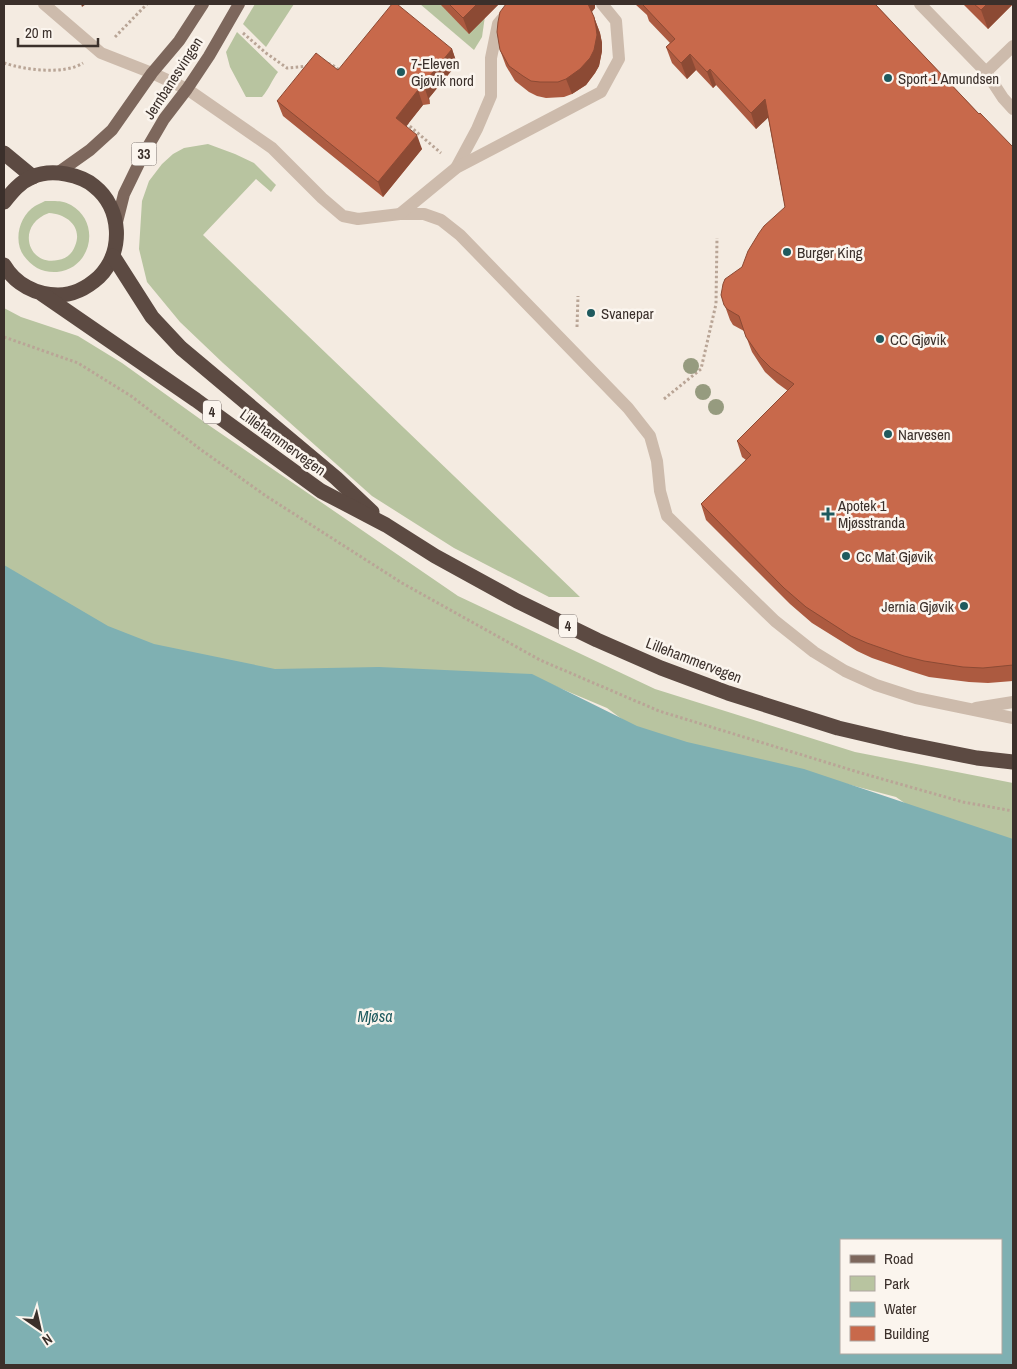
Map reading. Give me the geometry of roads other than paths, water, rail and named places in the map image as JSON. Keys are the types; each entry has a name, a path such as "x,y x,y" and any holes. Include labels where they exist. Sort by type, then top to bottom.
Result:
{"highway":[{"path":"4,153 33,176"},
{"name":"4","path":"4,202 15,189 33,176 59,172 78,176 94,186 107,200 116,218 118,237 113,256 105,271 92,284 77,292 59,295 42,294 24,286 9,274 4,265"},
{"name":"Lillehammervegen","path":"113,256 152,317 181,348 336,478 386,525"},
{"name":"Lillehammervegen","path":"42,294 196,400 321,491 386,525 435,556 517,601 597,640 711,687 838,728 977,758 1013,762"}],"main road":[{"name":"Jernbanesvingen","path":"59,172 90,150 112,130 152,73 179,41 203,4"},
{"name":"Jernbanesvingen","path":"116,226 124,194 130,180 164,119 209,56 239,4"}],"street":[{"path":"44,4 100,53 187,89 272,148 322,198 343,216 358,219 400,214 424,214 441,220 460,235 628,408 650,436 657,461 660,491 667,516 775,621 814,652 845,671 876,686 916,698 1013,718"},
{"path":"456,168 477,129 491,96 491,58 498,24 515,4"},
{"path":"400,214 456,168 601,92 620,58 616,21 602,4"},
{"path":"920,4 986,72 1003,98 1013,109"},
{"path":"986,72 1013,46"},
{"path":"969,710 1013,702"}],"water":[{"name":"Mjøsa","path":"4,565 108,626 154,644 275,669 379,667 532,674 637,726 687,742 804,769 1013,839 1013,1365 4,1365"}],"place":[{"name":"7-Eleven Gjøvik nord","path":"401,72"},
{"name":"Sport 1 Amundsen","path":"888,78"},
{"name":"Burger King","path":"787,252"},
{"name":"Svanepar","path":"591,313"},
{"name":"CC Gjøvik","path":"880,339"},
{"name":"Narvesen","path":"888,434"},
{"name":"Apotek 1 Mjøsstranda","path":"828,514"},
{"name":"Cc Mat Gjøvik","path":"846,556"},
{"name":"Jernia Gjøvik","path":"964,606"}]}
